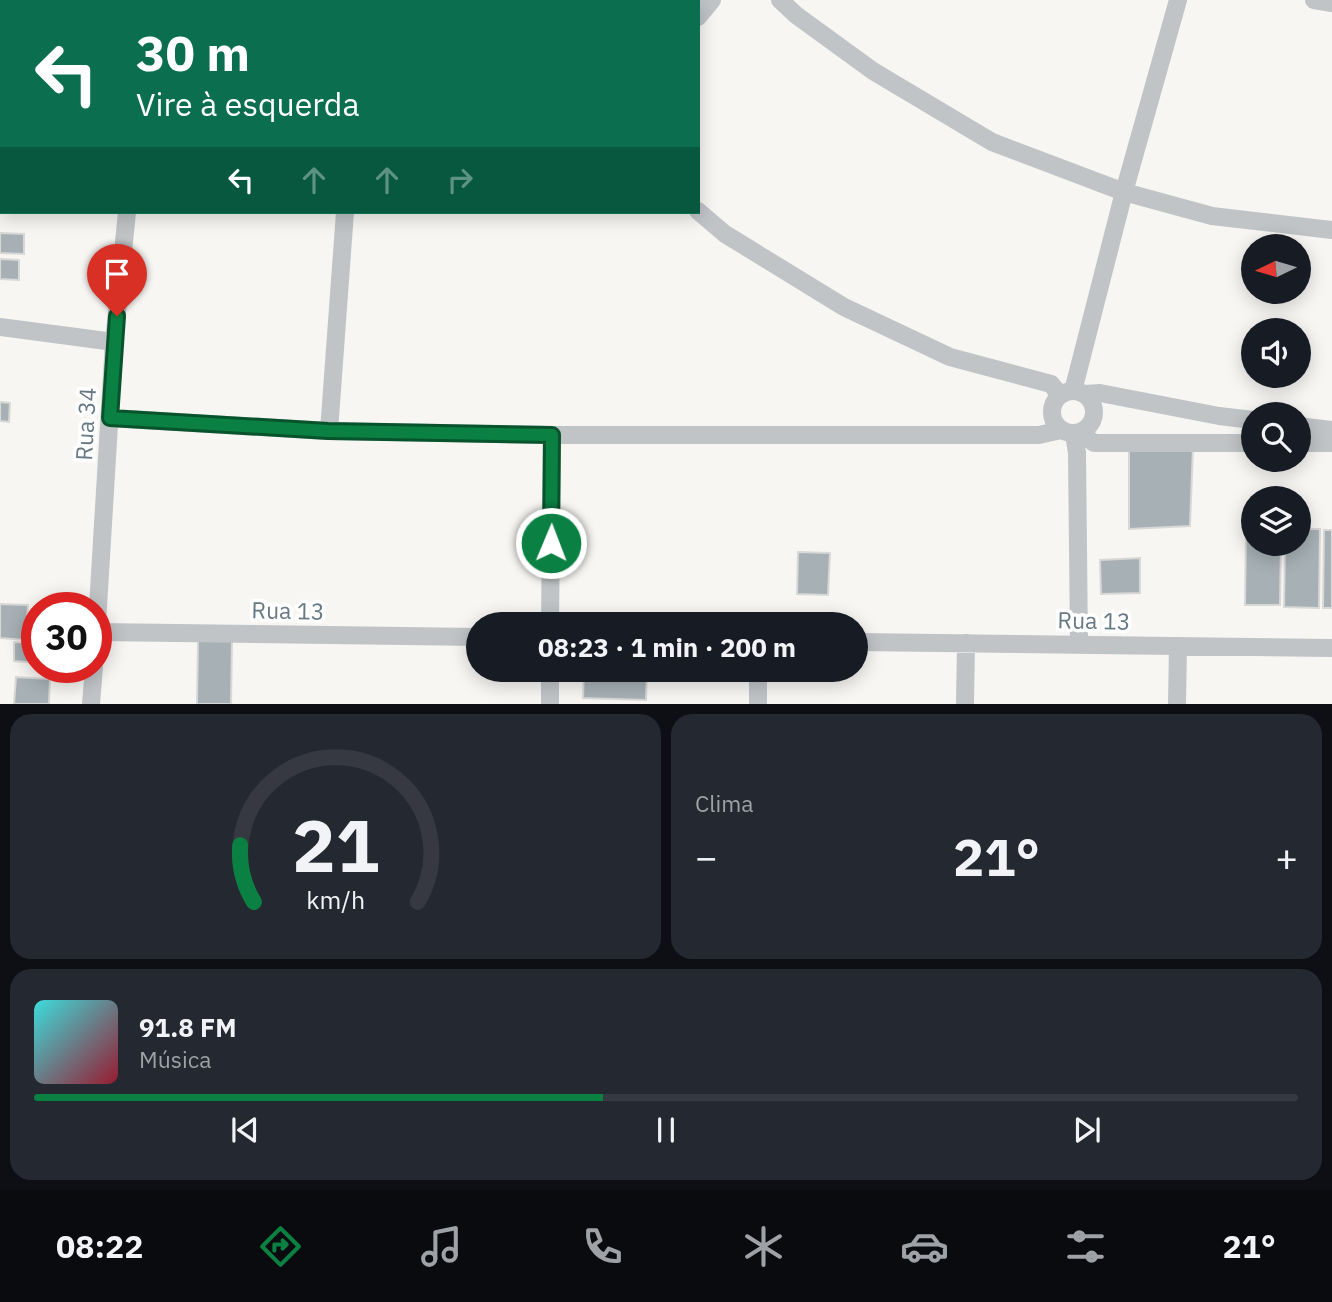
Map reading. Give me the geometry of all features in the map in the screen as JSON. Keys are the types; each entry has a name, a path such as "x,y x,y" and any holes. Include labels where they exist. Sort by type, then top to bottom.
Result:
{"street":[{"path":"700,15 712,0"},
{"path":"780,0 796,15 873,71 992,142 1124,192 1212,216 1332,230"},
{"path":"1073,393 1124,192 1178,0"},
{"path":"1314,0 1332,4"},
{"path":"110,418 328,431 552,435 1039,435 1072,432 1091,424 1094,405 1073,393 1051,384 950,357 844,307 725,234 700,213"},
{"name":"Rua 34","path":"99,592 114,342 127,214"},
{"path":"328,431 345,214"},
{"path":"0,327 114,342"},
{"path":"1241,418 1100,393 1073,393 1055,400 1052,412 1053,419 1094,443 1241,443"},
{"path":"1311,428 1332,430"},
{"path":"1072,432 1077,453 1079,645"},
{"path":"550,612 552,435"},
{"path":"1311,443 1332,443"},
{"name":"Rua 13","path":"112,632 466,637"},
{"name":"Rua 13","path":"868,642 1332,648"},
{"path":"965,704 966,643"},
{"path":"1177,704 1178,646"},
{"path":"550,682 550,704"},
{"path":"758,682 758,704"},
{"path":"91,704 93,683"}],"building":[{"path":"0,233 24,234 24,254 0,253"},
{"path":"0,259 19,260 19,280 0,279"},
{"path":"0,402 10,403 9,422 0,421"},
{"path":"1193,447 1190,526 1129,529 1129,450"},
{"path":"1311,529 1320,529 1319,608 1284,607 1285,556 1311,556"},
{"path":"1324,530 1332,530 1332,608 1323,608"},
{"path":"798,552 830,553 828,595 797,594"},
{"path":"1246,556 1281,556 1280,605 1245,605"},
{"path":"1140,558 1140,593 1101,594 1100,560"},
{"path":"0,604 21,605 21,640 0,638"},
{"path":"198,640 232,641 231,704 197,704"},
{"path":"14,642 21,642 21,662 14,661"},
{"path":"16,677 21,677 21,683 50,683 49,704 14,704"},
{"path":"584,682 647,682 646,700 583,698"}],"route":[{"path":"117,316 110,418 328,431 552,435 551,543"}]}
